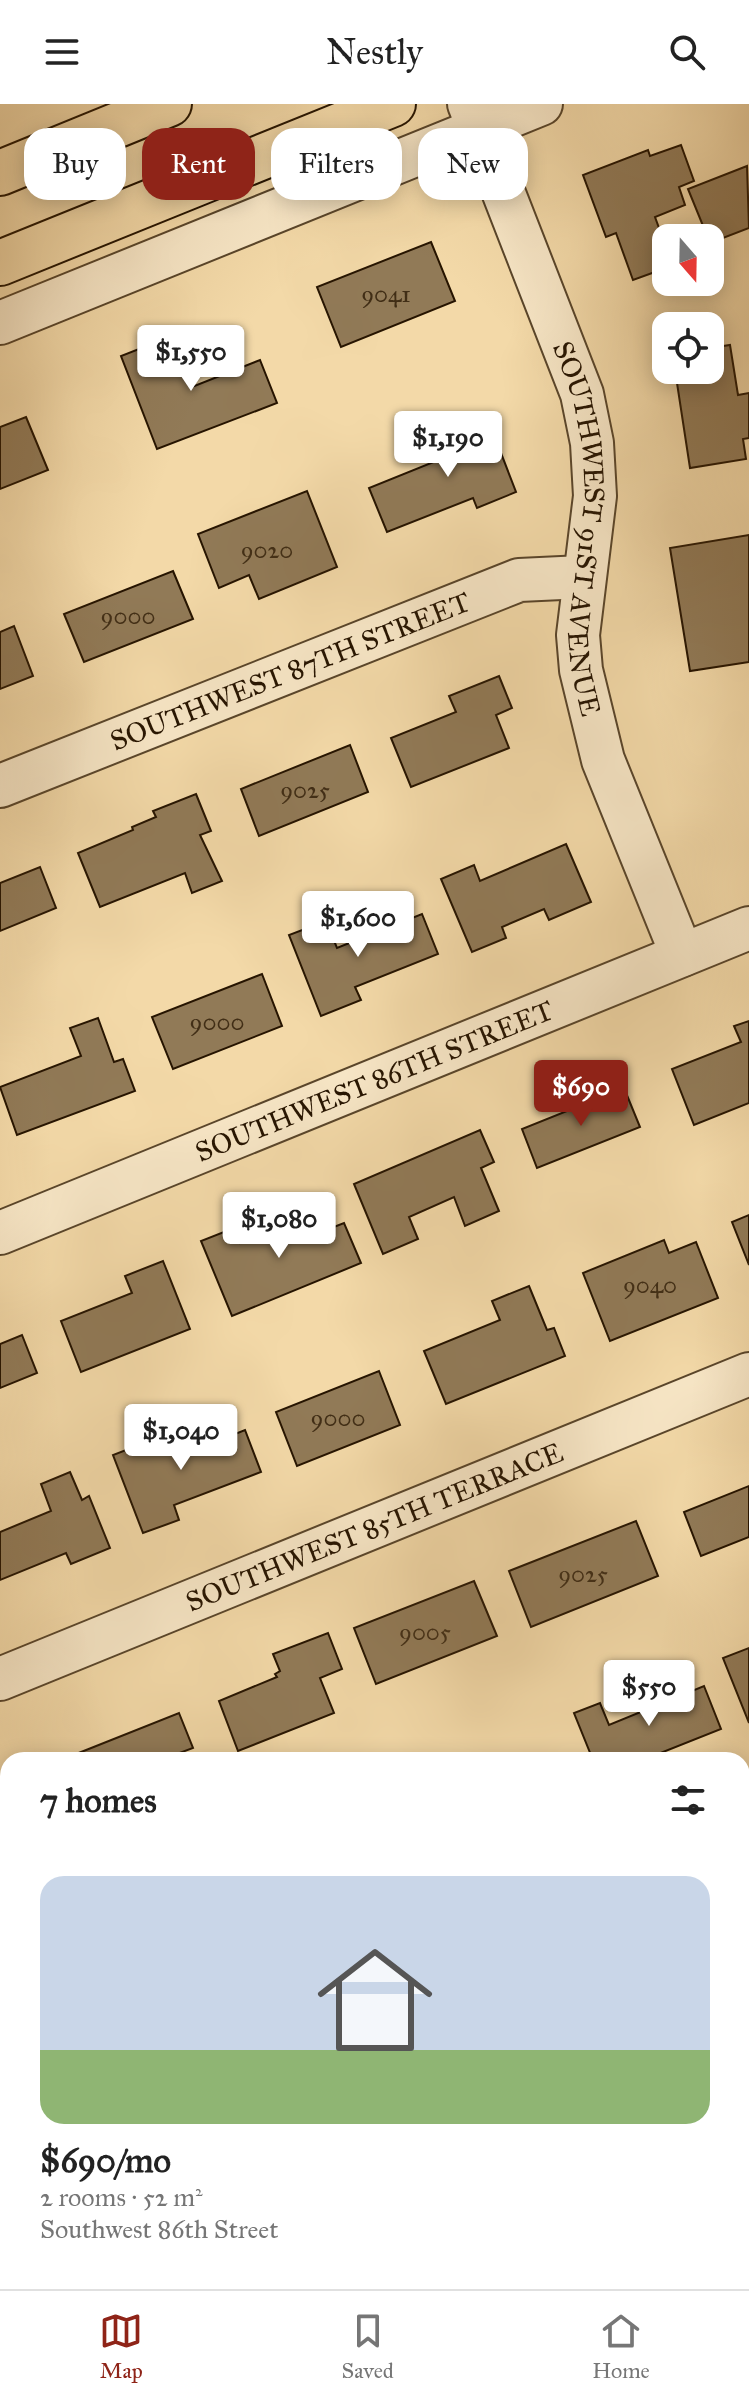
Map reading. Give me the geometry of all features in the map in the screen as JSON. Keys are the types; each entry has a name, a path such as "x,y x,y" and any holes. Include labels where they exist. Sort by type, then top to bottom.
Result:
{"main road":[{"path":"0,173 169,104"},
{"path":"0,263 393,104"}],"street":[{"path":"0,323 304,199 474,117 541,104"},
{"name":"SOUTHWEST 91ST AVENUE","path":"474,117 582,394 592,443 595,496 583,577 578,653 603,760 682,955"},
{"name":"SOUTHWEST 87TH STREET","path":"0,786 519,580 583,577"},
{"name":"SOUTHWEST 86TH STREET","path":"0,1233 749,928"},
{"name":"SOUTHWEST 85TH TERRACE","path":"0,1679 749,1374"}],"building":[{"path":"681,145 694,181 679,187 685,205 655,217 658,224 652,224 652,273 633,280 616,233 606,237 583,175 648,150 650,156"},
{"path":"747,166 749,228 724,238 724,224 702,224 688,189"},
{"path":"431,242 455,301 341,347 317,287"},
{"path":"172,336 192,387 260,360 277,403 157,449 121,356"},
{"path":"730,345 738,395 749,393 749,438 743,439 746,459 690,468 677,384 724,384 724,346"},
{"path":"486,414 516,492 477,508 473,498 387,532 369,488 456,453 447,429"},
{"path":"26,417 48,470 0,489 0,427"},
{"path":"307,491 337,567 259,599 249,575 219,588 198,534"},
{"path":"749,535 749,662 690,671 670,548"},
{"path":"173,571 193,619 84,662 64,614"},
{"path":"14,626 33,676 0,689 0,632"},
{"path":"499,676 512,708 496,715 509,748 411,787 391,738 456,712 449,696"},
{"path":"350,745 368,792 259,836 241,789"},
{"path":"196,794 211,831 200,835 222,881 192,893 185,873 100,907 78,853 133,830 132,827 156,817 153,811"},
{"path":"566,844 591,902 549,920 544,909 502,927 506,938 472,952 441,879 474,865 480,881"},
{"path":"40,867 56,908 0,931 0,883"},
{"path":"422,914 438,954 355,987 361,1000 321,1016 289,935 326,921 337,948"},
{"path":"262,974 282,1026 173,1069 152,1017"},
{"path":"98,1018 114,1062 123,1059 135,1091 17,1135 0,1087 81,1056 70,1028"},
{"path":"749,1021 749,1103 694,1125 672,1069 741,1042 734,1026"},
{"path":"624,1088 640,1127 537,1168 522,1129"},
{"path":"480,1130 494,1162 481,1168 499,1211 465,1226 454,1197 409,1217 418,1239 383,1254 354,1184"},
{"path":"326,1207 334,1227 344,1223 361,1263 232,1316 201,1241 234,1228 240,1243"},
{"path":"749,1215 749,1265 732,1222"},
{"path":"664,1240 669,1253 696,1242 718,1298 610,1341 583,1273"},
{"path":"163,1261 190,1329 81,1372 61,1321 132,1293 125,1276"},
{"path":"529,1286 547,1330 554,1328 565,1356 446,1404 424,1351 500,1320 492,1301"},
{"path":"22,1335 37,1373 0,1388 0,1344"},
{"path":"379,1371 400,1425 297,1466 276,1412"},
{"path":"196,1423 205,1446 245,1430 261,1472 174,1505 179,1520 143,1533 113,1455"},
{"path":"70,1472 82,1500 89,1496 110,1548 71,1564 66,1553 0,1580 0,1532 51,1511 41,1484"},
{"path":"749,1486 749,1537 701,1556 684,1512"},
{"path":"636,1521 658,1576 531,1627 509,1571"},
{"path":"474,1581 497,1636 376,1684 354,1628"},
{"path":"328,1633 342,1669 320,1678 334,1713 238,1751 219,1701 277,1677 275,1674 280,1671 273,1654"},
{"path":"749,1648 749,1723 723,1658"},
{"path":"704,1686 721,1729 663,1752 590,1752 574,1713 600,1703 609,1725"},
{"path":"179,1713 193,1748 182,1752 81,1752"}]}
